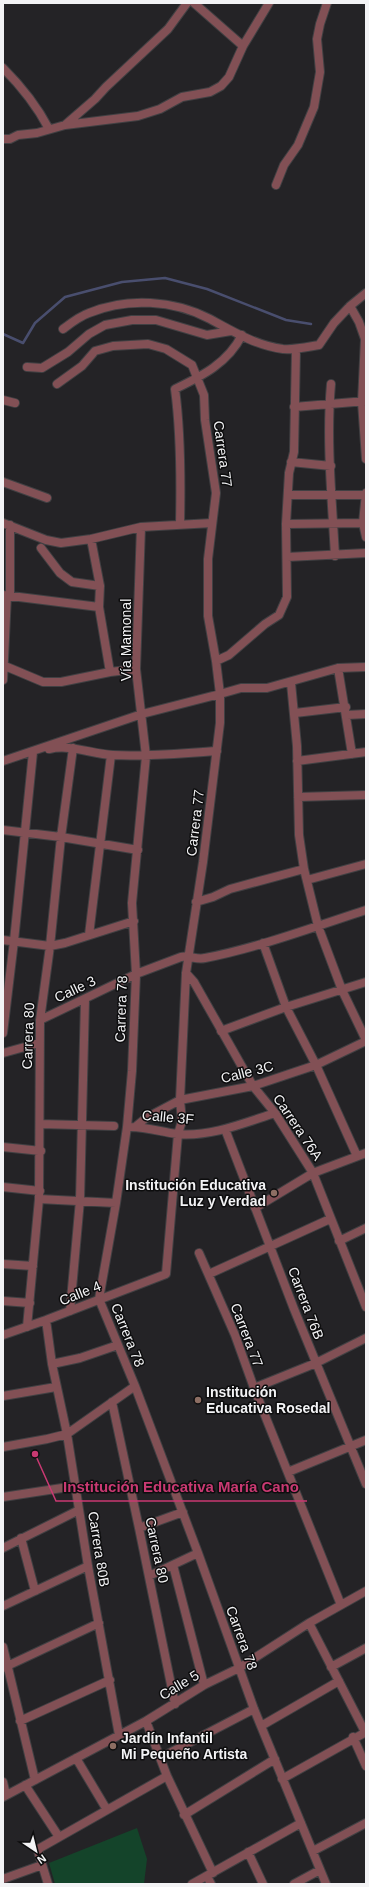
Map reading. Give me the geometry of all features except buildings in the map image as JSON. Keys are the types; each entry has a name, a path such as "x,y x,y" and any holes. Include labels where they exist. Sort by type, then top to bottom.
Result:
{"street":[{"path":"66,125 96,99 106,87 168,29 187,3"},
{"path":"194,3 243,46"},
{"path":"3,139 10,139 18,135 66,125 138,116 160,109 182,97 210,92 221,86 229,76 243,46 269,3"},
{"path":"276,185 284,166 298,145 314,107 320,72 317,39 327,3"},
{"path":"3,68 41,113 49,129"},
{"path":"63,329 89,313 125,304 153,302 175,307 208,318 231,332 268,346 296,349 319,345 334,323 350,306 366,293"},
{"path":"350,306 360,322 365,339 364,401 366,459"},
{"path":"27,367 42,368 68,352 89,334 105,325 132,320 156,320 207,335 231,332"},
{"path":"180,524 181,478 179,420 175,389 198,378 229,356 242,335"},
{"name":"Carrera 77","path":"57,384 82,366 95,351 113,346 148,344 166,349 192,365 204,395 205,420 216,493 208,559 208,616 220,694 220,723 203,862 186,972 180,1100 182,1121 178,1134 166,1274"},
{"path":"216,661 229,655 265,624 279,615 287,597 286,524 289,495 289,473 294,452 296,349"},
{"path":"331,384 331,466 334,556"},
{"path":"3,400 15,403"},
{"path":"294,406 364,401"},
{"path":"291,462 331,466"},
{"path":"3,482 47,498"},
{"path":"289,495 366,494 363,524 366,537"},
{"path":"3,680 5,666 7,595 6,524 46,540 61,543 91,539 141,527 212,523"},
{"path":"286,524 363,524"},
{"name":"Vía Mamonal","path":"141,527 136,669 142,714"},
{"path":"91,539 100,586 99,607 110,672"},
{"path":"41,548 60,573 72,582 100,586"},
{"path":"287,557 334,556 366,553"},
{"path":"7,595 99,607"},
{"path":"5,666 43,682 61,682 110,672 136,669"},
{"path":"33,752 45,746 142,714 241,688 267,688 291,683 338,668 366,666"},
{"path":"338,668 346,707 352,754"},
{"path":"291,683 295,713 299,835 304,869 318,926 342,990 366,1041"},
{"path":"295,713 346,707"},
{"name":"Carrera 78","path":"142,714 146,756 132,903 136,974 131,1126 99,1299 135,1386 183,1512 254,1710 326,1884"},
{"path":"347,715 366,714"},
{"path":"3,761 33,752 62,746 111,755 146,756 217,751"},
{"name":"Carrera 80","path":"27,1327 39,1195 41,1151 40,1020 73,748"},
{"path":"3,1033 33,752"},
{"path":"297,761 366,752"},
{"path":"89,935 111,755"},
{"path":"298,797 366,794"},
{"path":"3,830 61,837 138,850"},
{"path":"307,880 366,864"},
{"path":"196,902 230,890 304,869"},
{"name":"Calle 3","path":"40,1020 85,1000 136,974 181,956 203,959 263,943 366,910"},
{"path":"3,940 50,946 65,943 134,921"},
{"path":"263,943 286,1007 316,1064 357,1156"},
{"name":"Carrera 76A","path":"186,972 194,982 253,1086 275,1113 313,1174 366,1307"},
{"path":"221,1031 286,1007 366,982"},
{"path":"70,1311 80,1200 85,1000"},
{"name":"Calle 3C","path":"131,1126 180,1100 253,1086 316,1064 366,1041"},
{"path":"3,1053 39,1043"},
{"name":"Calle 3F","path":"131,1126 178,1134 225,1129 275,1113"},
{"path":"40,1124 114,1126"},
{"name":"Carrera 76B","path":"225,1129 316,1363 366,1484"},
{"path":"3,1147 41,1151"},
{"path":"255,1208 313,1174 366,1153"},
{"path":"3,1187 39,1195 116,1203"},
{"path":"209,1274 330,1219"},
{"path":"339,1241 366,1228"},
{"name":"Carrera 77","path":"200,1253 235,1335 254,1388 341,1605"},
{"path":"3,1264 33,1266"},
{"name":"Calle 4","path":"3,1335 166,1274"},
{"path":"3,1301 30,1303"},
{"name":"Carrera 80B","path":"46,1320 56,1387 67,1434 88,1566 119,1735"},
{"path":"254,1388 316,1363 366,1338"},
{"path":"52,1364 80,1358 118,1345"},
{"path":"3,1447 67,1434 135,1386"},
{"path":"3,1396 56,1387"},
{"name":"Carrera 80","path":"112,1402 140,1528 174,1704"},
{"path":"288,1472 366,1440"},
{"path":"3,1497 75,1486"},
{"path":"3,1548 79,1510"},
{"path":"140,1528 183,1512"},
{"path":"21,1538 35,1591"},
{"path":"149,1576 198,1553"},
{"path":"173,1565 204,1685"},
{"path":"3,1606 88,1566"},
{"name":"Calle 5","path":"5,1796 146,1721 204,1685 239,1668 309,1623 366,1591"},
{"path":"282,1779 353,1737 365,1732 309,1623"},
{"path":"5,1667 99,1624"},
{"path":"3,1647 5,1667 34,1780"},
{"path":"331,1667 366,1648"},
{"path":"20,1721 110,1680"},
{"path":"261,1726 339,1681"},
{"path":"160,1758 254,1710"},
{"path":"146,1721 167,1776 210,1874 211,1884"},
{"path":"353,1737 366,1766"},
{"path":"76,1758 107,1810"},
{"path":"184,1815 275,1759"},
{"path":"48,1884 38,1851 59,1837 167,1776"},
{"path":"3,1782 5,1796"},
{"path":"25,1785 59,1837"},
{"path":"192,1884 301,1823"},
{"path":"313,1851 366,1823"},
{"path":"248,1852 264,1884"},
{"path":"3,1879 42,1865"},
{"path":"294,1884 320,1870"}],"green space":[{"path":"137,1828 147,1859 144,1884 55,1884 49,1863"}],"waterway":[{"path":"3,334 23,343 35,323 65,297 122,282 165,278 207,289 286,320 311,324"}],"place":[{"name":"Institución Educativa Luz y Verdad","path":"274,1193"},
{"name":"Institución Educativa Rosedal","path":"198,1400"},
{"name":"Institución Educativa María Cano","path":"35,1454"},
{"name":"Jardín Infantil Mi Pequeño Artista","path":"113,1746"}]}
